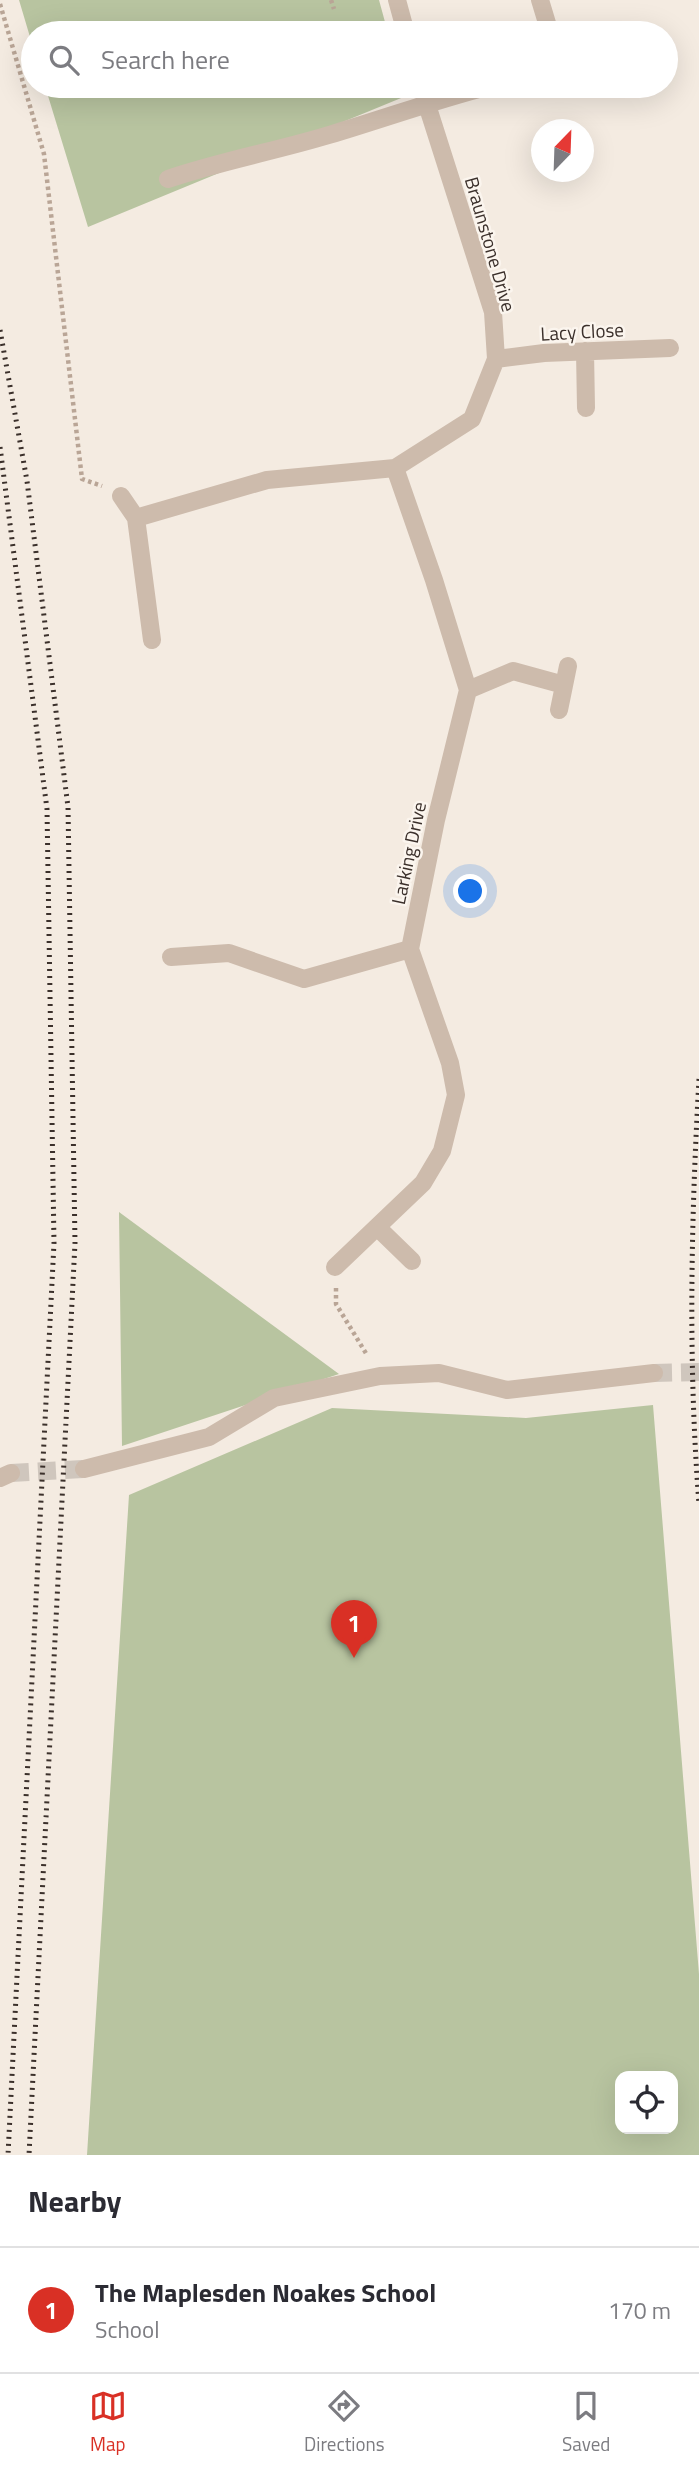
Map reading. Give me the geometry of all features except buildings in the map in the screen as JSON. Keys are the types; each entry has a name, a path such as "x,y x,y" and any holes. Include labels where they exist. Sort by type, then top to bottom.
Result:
{"street":[{"path":"397,0 403,21"},
{"path":"168,179 228,159 328,135 415,98"},
{"name":"Braunstone Drive","path":"136,518 267,480 395,468 471,419 496,359 493,312 425,98"},
{"name":"Lacy Close","path":"496,359 585,351 670,348"},
{"path":"585,351 586,408"},
{"path":"395,468 468,690 513,671 564,685"},
{"path":"121,496 136,518 152,640"},
{"path":"559,710 568,666"},
{"name":"Larking Drive","path":"410,949 436,821 468,690"},
{"path":"172,957 229,953 304,979 410,949 450,1063 456,1095 442,1150 424,1182 335,1267"},
{"path":"378,1228 412,1261"},
{"path":"84,1469 209,1437 274,1398 380,1376 439,1373 507,1390 654,1373"}],"path":[{"path":"331,0 334,9"},
{"path":"0,4 21,76"},
{"path":"28,98 44,154 82,479 121,496"},
{"path":"335,1267 336,1304 380,1376"}],"green space":[{"path":"19,0 379,0 385,21 25,21"},
{"path":"49,98 401,98 88,227"},
{"path":"119,1212 339,1374 122,1446"},
{"path":"653,1405 699,1974 699,2155 87,2155 129,1495 332,1408 526,1418"}],"tunnel":[{"path":"654,1373 699,1372"},
{"path":"11,1473 84,1469"}],"railway":[{"path":"0,330 27,481 68,807 75,1243 29,2155"},
{"path":"0,447 47,809 54,1243 8,2155"},
{"path":"699,1079 692,1292 693,1398 699,1504"}],"place":[{"name":"The Maplesden Noakes School","path":"354,1658"}]}
